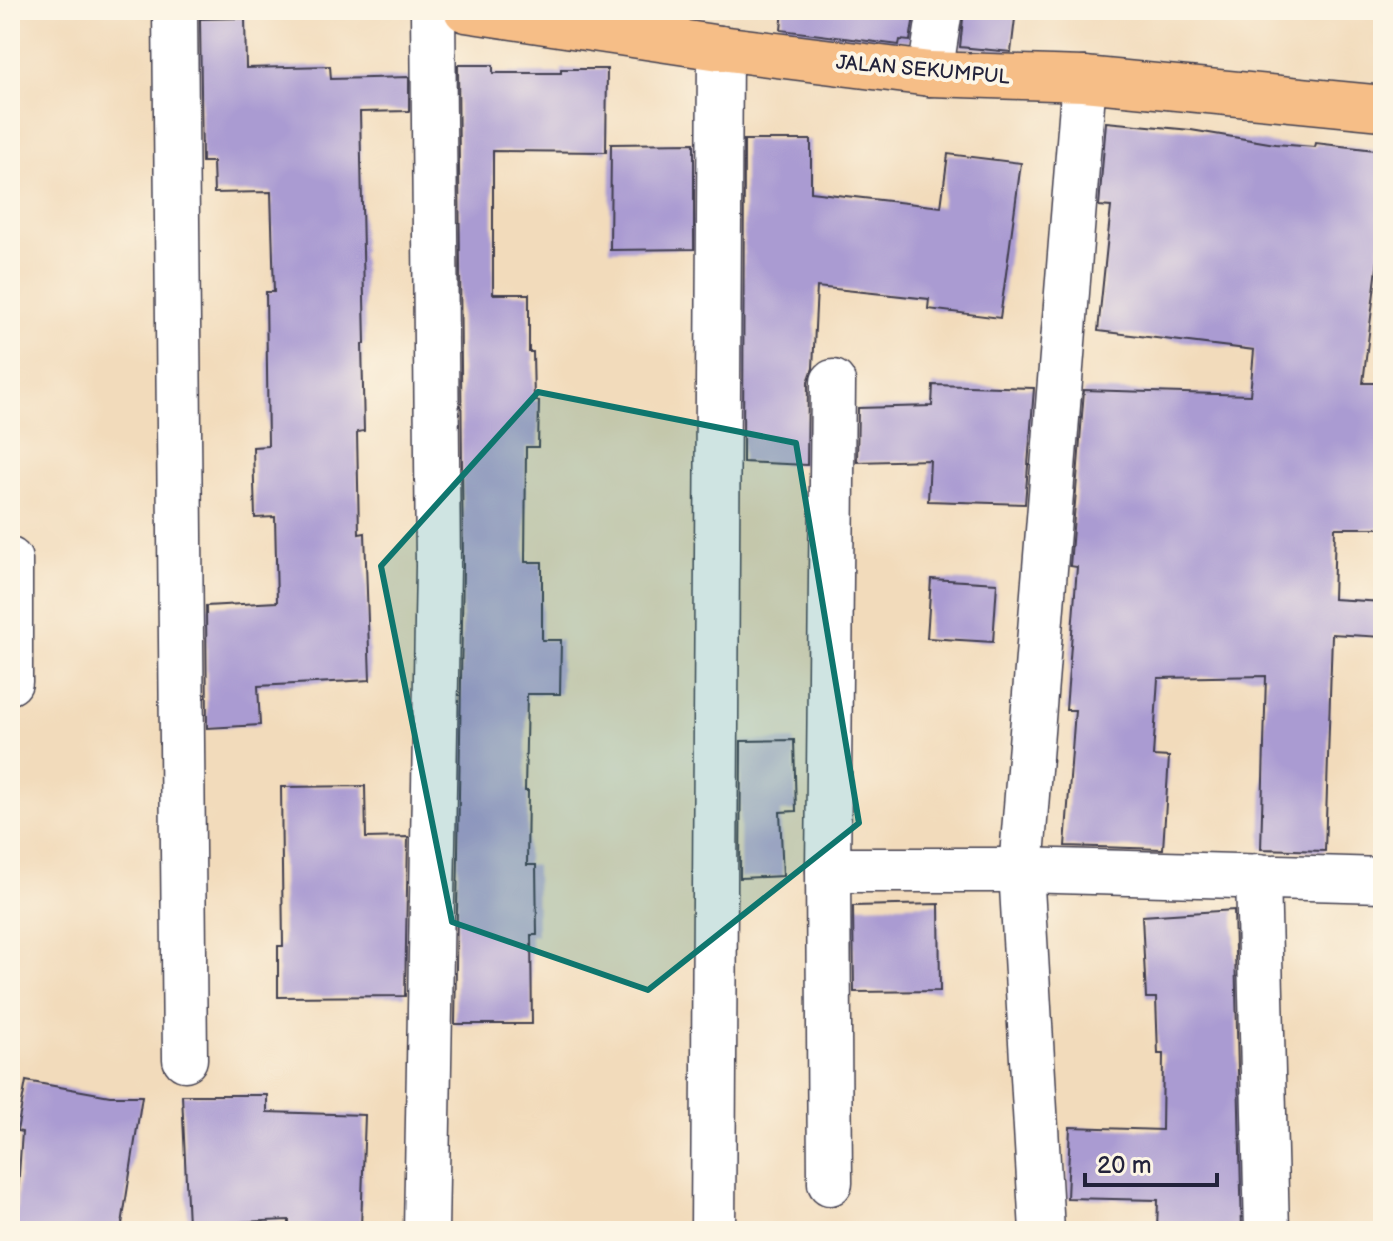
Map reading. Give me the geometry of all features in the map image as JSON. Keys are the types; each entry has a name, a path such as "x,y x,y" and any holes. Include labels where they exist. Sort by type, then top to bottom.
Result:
{"main road":[{"name":"JALAN SEKUMPUL","path":"466,10 720,48 930,74 1084,79 1383,108"}],"street":[{"path":"175,10 185,1059"},
{"path":"426,1231 438,566 433,10"},
{"path":"930,74 940,10"},
{"path":"713,1231 720,48"},
{"path":"1042,1231 1021,870 1084,79"},
{"path":"830,1183 828,870 833,382"},
{"path":"10,560 10,682"},
{"path":"828,870 1021,870 1383,880"},
{"path":"1258,876 1267,1231"}],"highlighted area":[{"path":"538,392 796,443 859,823 648,990 452,922 381,566"}],"building":[{"path":"783,10 915,10 910,41 900,40 899,45 781,30"},
{"path":"964,10 1016,10 1011,52 960,47"},
{"path":"245,18 246,68 330,66 331,79 409,77 409,111 360,112 365,344 362,344 364,431 357,432 359,534 365,533 370,680 258,686 260,725 207,728 206,606 277,602 275,517 255,518 253,447 268,446 266,292 274,292 271,192 214,193 213,162 202,162 200,19"},
{"path":"458,65 493,65 493,73 607,69 606,152 493,151 493,294 529,294 529,352 533,352 534,401 539,401 538,447 526,447 525,562 542,562 542,640 561,640 560,694 527,694 527,865 536,865 537,935 531,935 532,1024 455,1024 463,566"},
{"path":"1106,122 1191,130 1275,144 1315,147 1316,143 1383,151 1383,243 1380,243 1363,383 1383,383 1383,528 1335,528 1333,599 1383,602 1383,637 1332,634 1325,851 1261,849 1266,676 1158,678 1153,756 1169,757 1163,849 1065,846 1075,710 1066,710 1077,567 1070,566 1084,390 1250,395 1254,350 1098,331 1111,207 1099,206"},
{"path":"744,140 811,140 811,192 941,207 948,154 1021,163 1000,318 928,309 929,299 817,287 813,368 808,382 807,465 743,462"},
{"path":"694,143 694,249 610,250 611,144"},
{"path":"933,385 1034,388 1025,504 928,501 930,460 857,462 858,408 932,406"},
{"path":"931,579 997,583 993,642 927,638"},
{"path":"794,740 796,811 780,812 783,876 740,878 741,741"},
{"path":"365,786 366,838 408,837 405,996 278,997 278,946 283,946 281,787"},
{"path":"939,904 940,991 854,992 853,906"},
{"path":"1234,910 1242,1231 1157,1231 1158,1200 1067,1198 1070,1127 1162,1130 1163,1054 1158,1054 1156,998 1146,998 1142,916"},
{"path":"26,1081 110,1096 142,1096 121,1231 15,1231 22,1132 17,1131"},
{"path":"182,1095 267,1095 267,1112 365,1115 361,1227 289,1225 289,1220 188,1224"}]}
